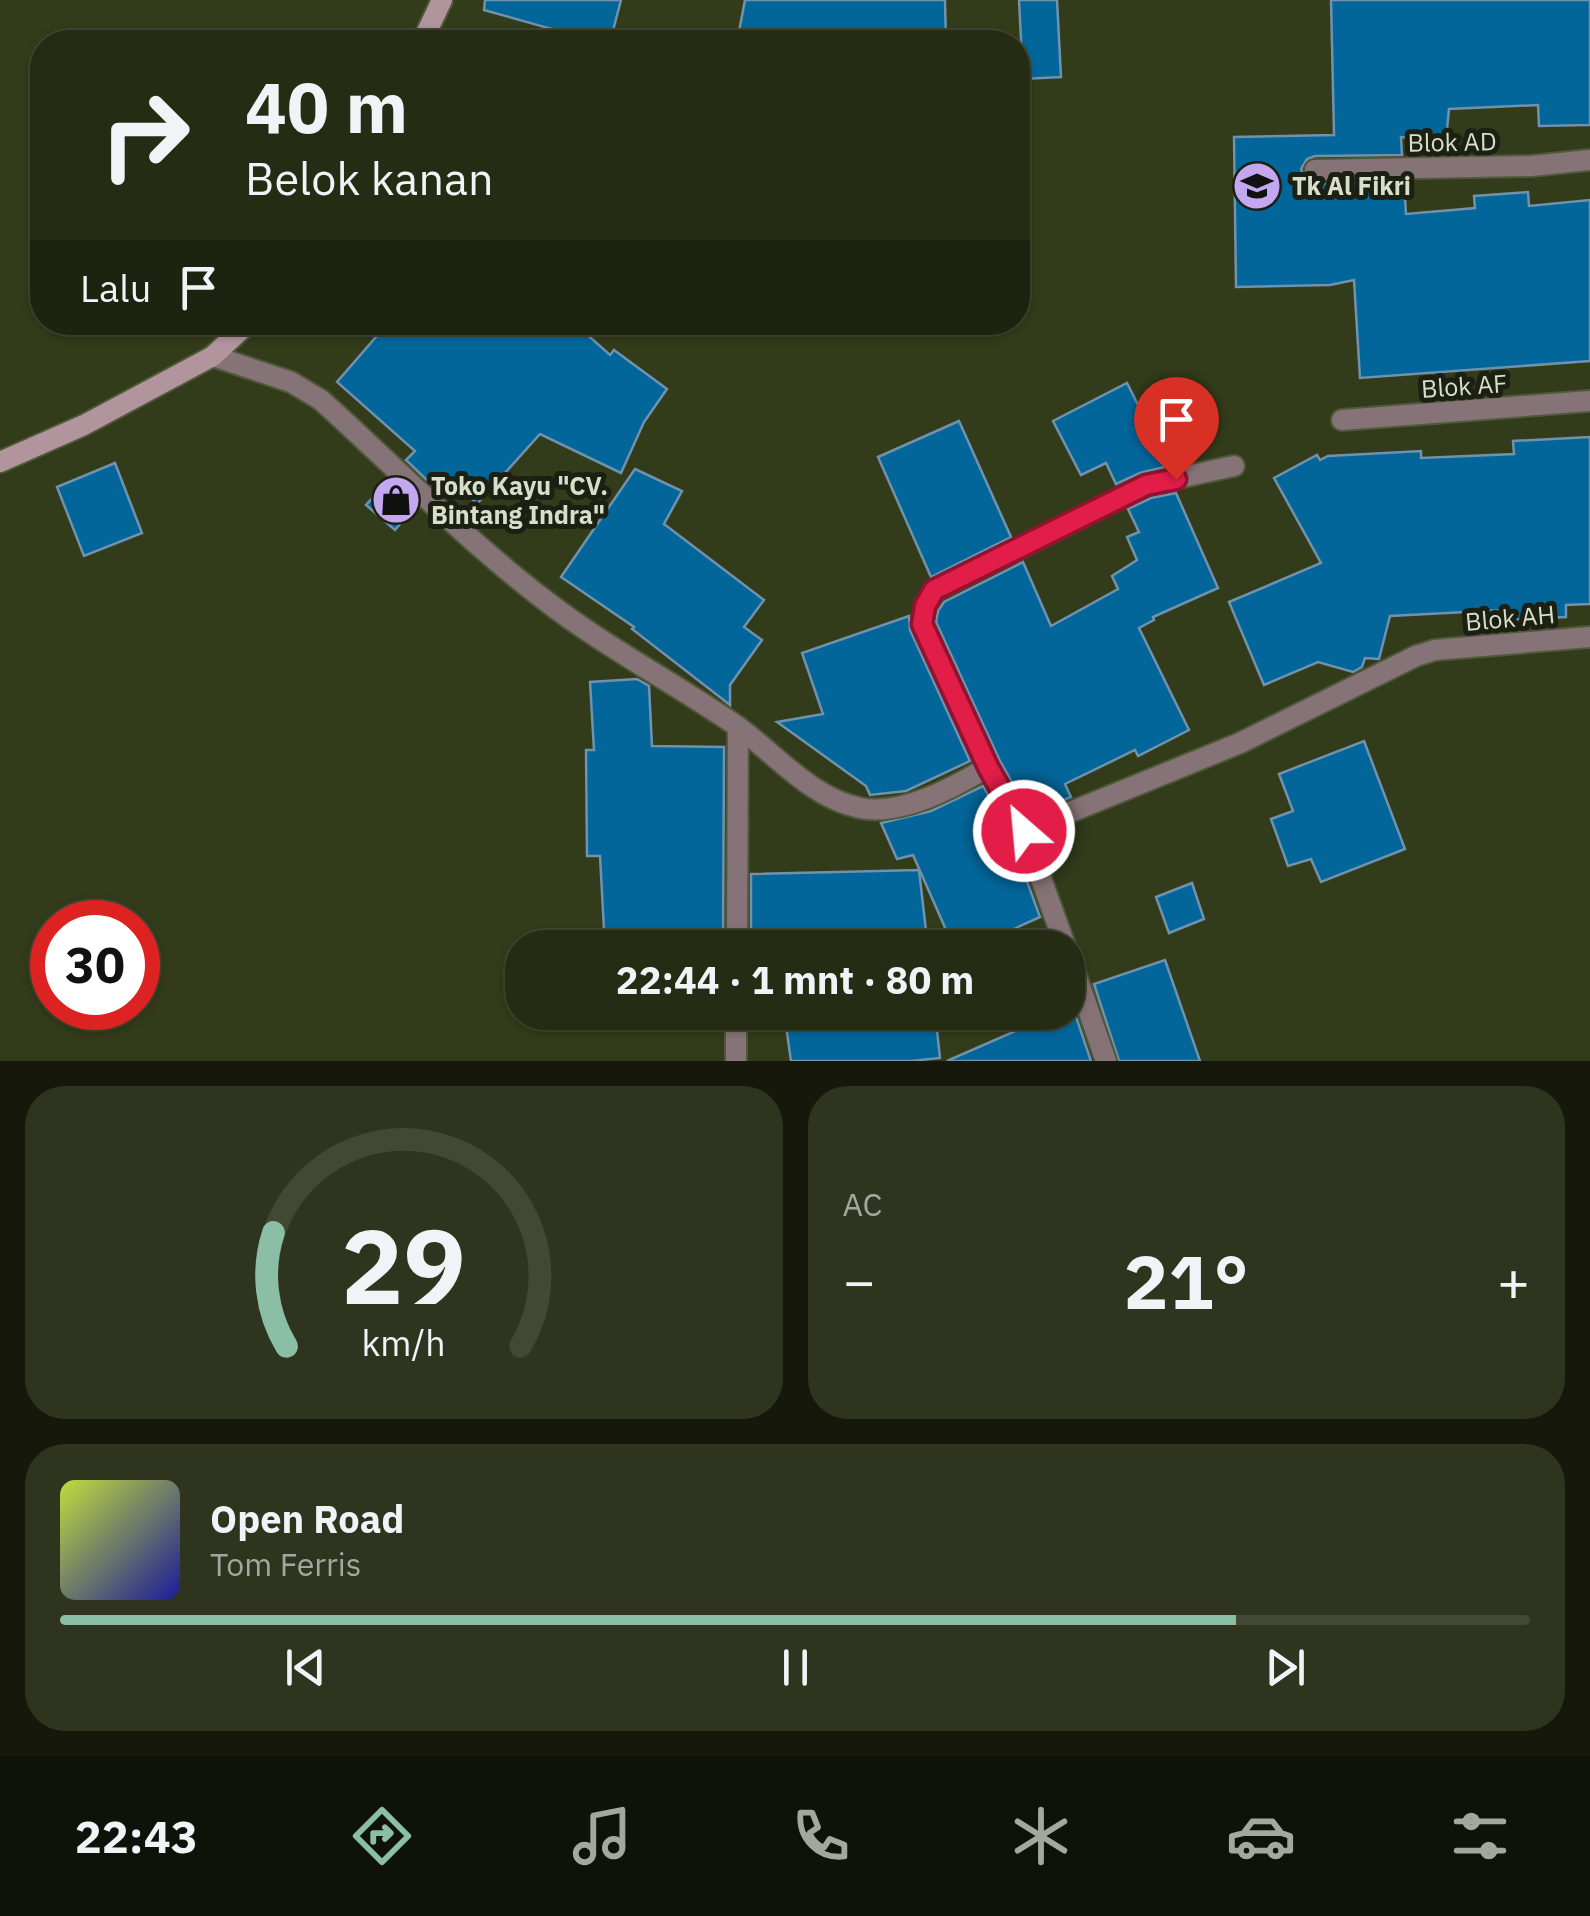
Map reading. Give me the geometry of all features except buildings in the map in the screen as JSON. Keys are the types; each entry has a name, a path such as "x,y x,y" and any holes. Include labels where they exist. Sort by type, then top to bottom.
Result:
{"main road":[{"path":"428,30 442,0"},
{"path":"0,462 84,425 213,356 235,335"}],"street":[{"name":"Blok AD","path":"1315,170 1531,166 1590,160"},
{"path":"213,356 292,382 321,400 545,600 738,727 827,795 858,808 885,810 917,801 988,767"},
{"name":"Blok AF","path":"1342,420 1590,401"},
{"path":"1060,930 1024,831 988,767 922,624 925,606 934,590 1146,485 1234,466"},
{"name":"Blok AH","path":"1024,831 1240,743 1425,653 1590,637"},
{"path":"737,930 738,727"},
{"path":"1085,1001 1106,1061"},
{"path":"736,1030 736,1061"}],"place":[{"name":"Tk Al Fikri","path":"1257,186"},
{"name":"Toko Kayu \"CV. Bintang Indra\"","path":"396,500"}],"route":[{"path":"1024,831 988,767 922,624 925,606 934,590 1146,485 1176,479"}]}
